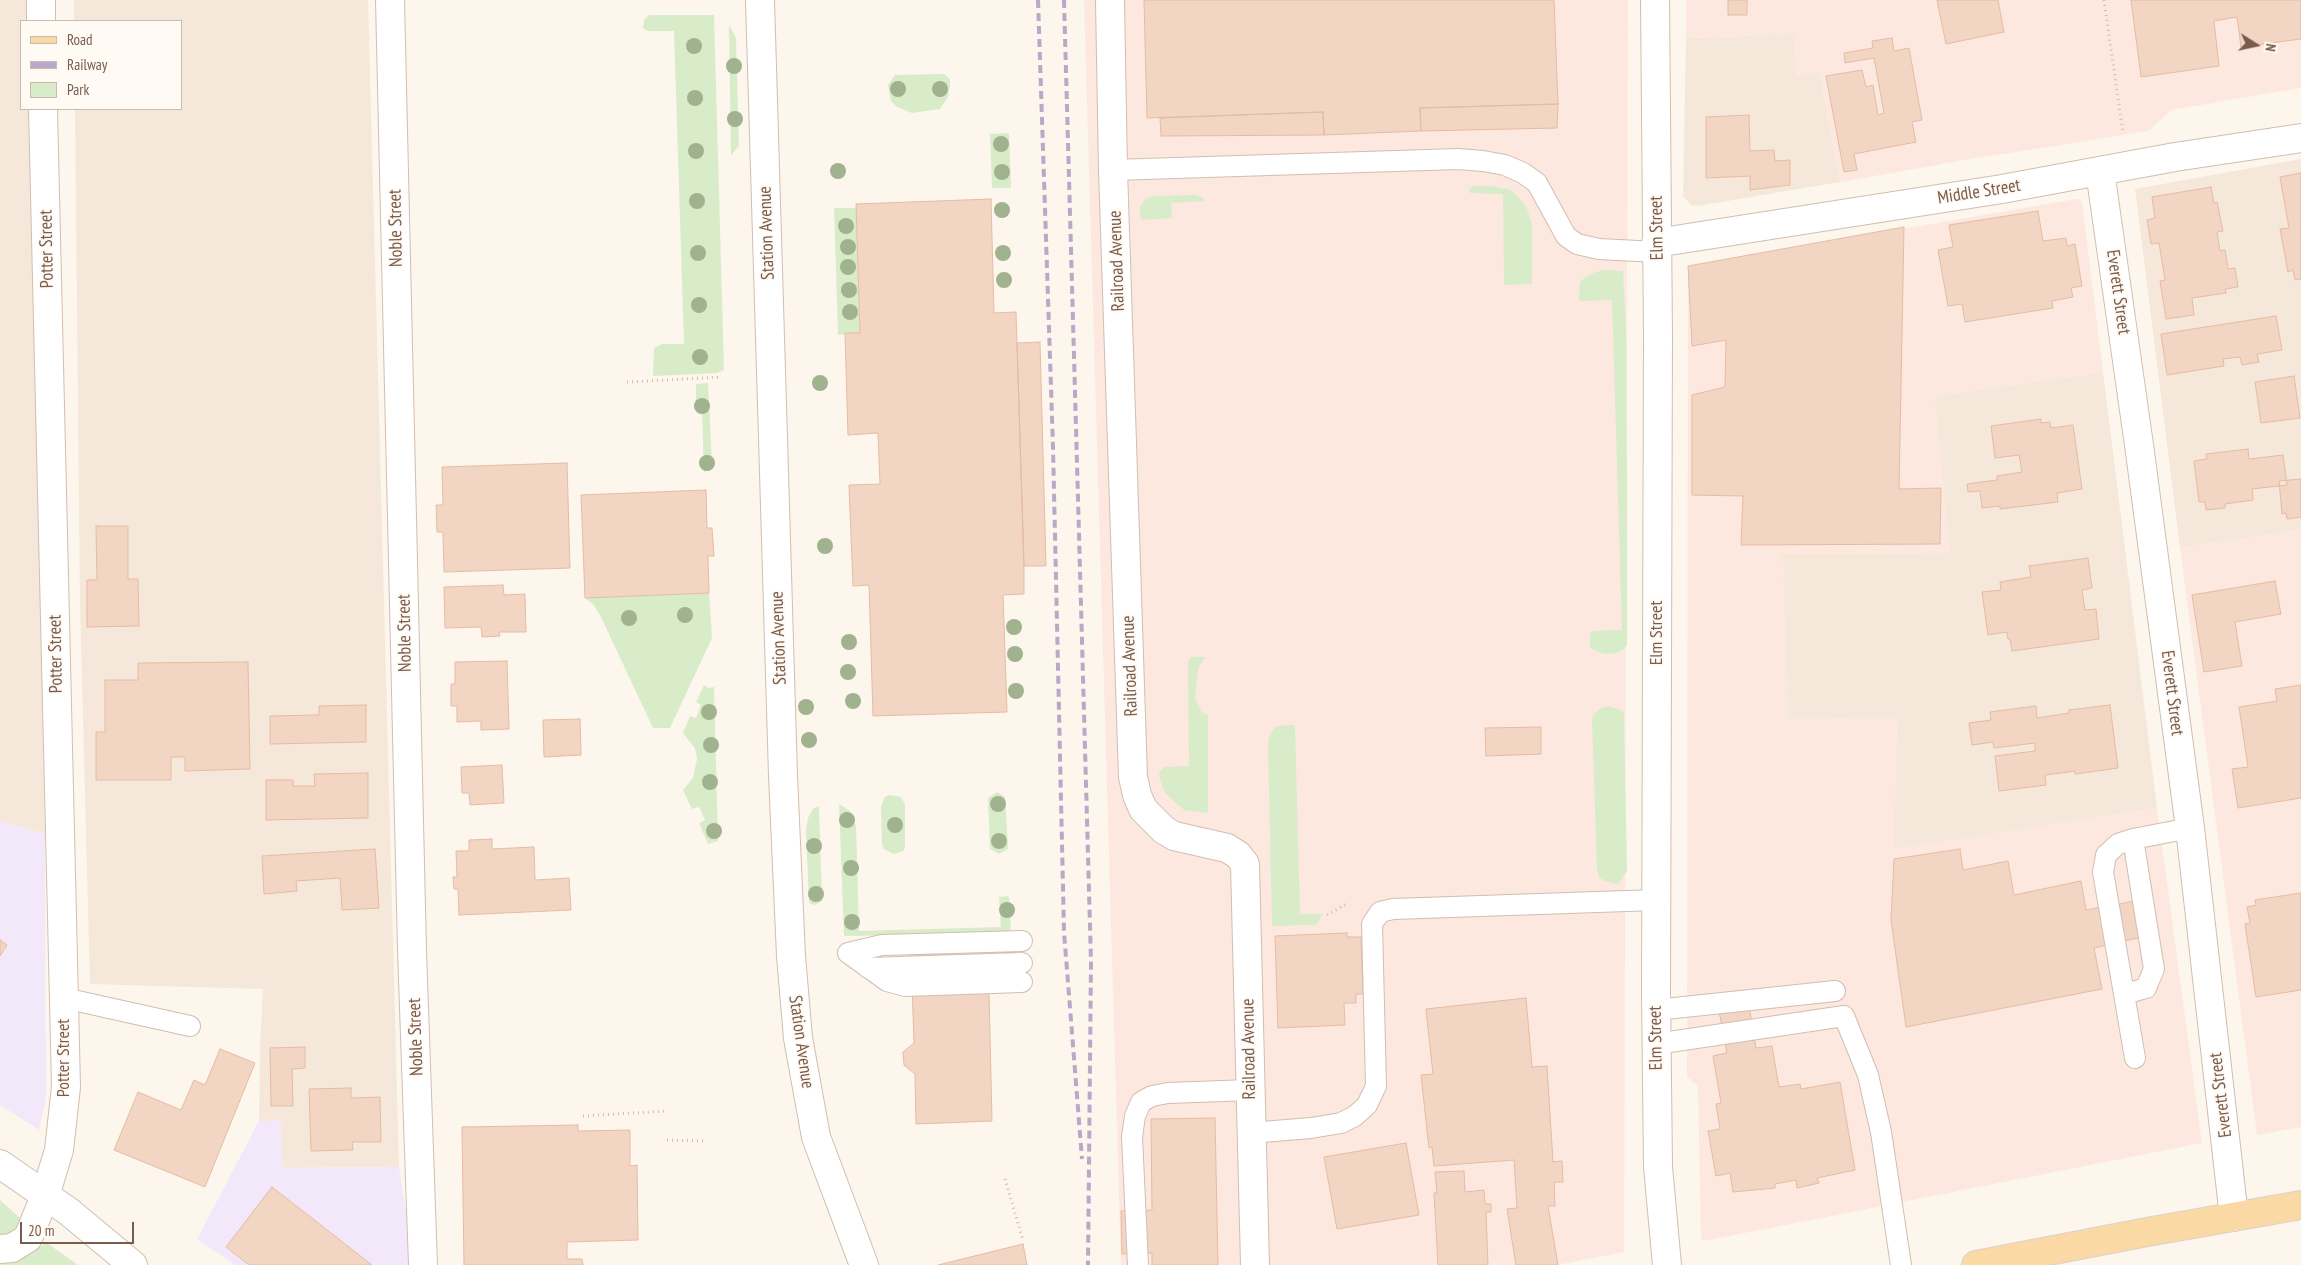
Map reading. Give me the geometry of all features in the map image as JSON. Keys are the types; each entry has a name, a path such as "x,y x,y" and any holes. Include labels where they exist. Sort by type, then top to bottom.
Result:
{"main road":[{"path":"1976,1265 2234,1217"}],"street":[{"path":"40,0 41,20"},
{"name":"Noble Street","path":"390,0 412,950 422,1265"},
{"name":"Station Avenue","path":"760,0 783,782 790,956 798,1038 816,1137 864,1265"},
{"name":"Railroad Avenue","path":"1110,0 1113,170 1134,777 1137,795 1143,809 1164,830 1174,836 1227,848 1238,855 1245,864 1250,1133 1255,1265"},
{"name":"Elm Street","path":"1655,0 1657,247 1656,1044 1658,1167 1667,1265"},
{"name":"Potter Street","path":"0,1250 12,1248 28,1238 45,1196 59,1150 66,1088 43,110"},
{"name":"Middle Street","path":"1657,247 2301,138"},
{"name":"Everett Street","path":"2100,171 2140,445 2190,828 2234,1217"},
{"path":"0,1164 68,1211 133,1265"}],"lane":[{"path":"1113,170 1458,159 1483,161 1504,165 1523,173 1537,183 1562,231 1577,244 1593,249 1657,247"},
{"path":"2135,1058 2103,872 2106,855 2118,844 2133,839 2190,828"},
{"path":"2125,994 2146,988 2154,969 2133,839"},
{"path":"1250,1133 1311,1128 1341,1123 1356,1116 1367,1105 1376,1086 1372,924 1380,912 1392,909 1656,900"},
{"path":"1022,941 882,945 848,953 887,981 905,986 1022,972"},
{"path":"1656,1010 1835,991"},
{"path":"64,998 190,1026"},
{"path":"1656,1044 1844,1016 1870,1085 1881,1132 1901,1265"},
{"path":"1138,1265 1132,1137 1135,1116 1141,1102 1152,1096 1168,1093 1250,1090"}],"path":[{"path":"2104,0 2124,140"},
{"path":"627,382 721,377"},
{"path":"1327,915 1350,901"},
{"path":"583,1116 667,1111"},
{"path":"667,1140 706,1141"},
{"path":"1005,1179 1024,1240"}],"shaded area":[{"path":"0,0 28,0 29,20 20,20 20,110 31,110 45,834 0,821"},
{"path":"74,0 368,0 399,1167 283,1168 280,1121 259,1121 263,989 90,984 80,605 75,110 182,110 182,20 74,20"},
{"path":"1084,0 1628,0 1624,1252 1557,1265 1121,1265"},
{"path":"1686,0 2301,0 2301,88 2171,110 2149,131 1840,182 1820,73 1796,76 1794,34 1686,38"},
{"path":"1794,34 1820,73 1840,182 1698,206 1691,205 1683,196 1686,38"},
{"path":"2301,159 2301,530 2180,548 2135,189"},
{"path":"2076,199 2082,202 2103,372 1934,396 1949,553 1782,554 1788,719 1897,717 1894,849 2157,808 2202,1143 1704,1241 1701,1238 1698,1086 1687,1077 1688,266"},
{"path":"2103,372 2157,808 1893,850 1897,717 1788,720 1782,554 1949,553 1934,396"},
{"path":"2301,530 2301,1127 2257,1135 2180,548"},
{"path":"0,821 45,834 46,1099 39,1130 0,1105"},
{"path":"280,1120 283,1168 399,1167 409,1230 411,1265 235,1265 197,1239 259,1121"}],"green space":[{"path":"649,15 714,15 724,370 717,373 653,376 654,348 662,344 684,344 674,31 648,31 643,28 644,20"},
{"path":"729,25 736,38 739,146 731,155"},
{"path":"944,74 950,79 950,86 948,97 940,109 912,113 897,107 891,101 888,85 895,75"},
{"path":"1009,133 1011,188 992,188 990,134"},
{"path":"1491,186 1511,190 1526,206 1532,224 1532,284 1504,285 1503,194 1470,193 1469,188"},
{"path":"1196,195 1203,198 1204,201 1171,203 1172,218 1142,220 1140,217 1140,207 1144,200 1153,196"},
{"path":"834,208 856,208 860,333 838,335"},
{"path":"1604,270 1623,271 1626,330 1627,645 1617,653 1604,654 1590,648 1590,633 1592,631 1622,630 1612,300 1581,301 1579,299 1580,283 1585,277"},
{"path":"708,383 712,464 711,469 704,472 702,412 696,408 696,384"},
{"path":"709,593 712,638 670,728 653,728 601,617 593,604 585,598"},
{"path":"1191,657 1205,657 1198,669 1195,697 1202,713 1208,715 1208,813 1184,810 1165,793 1159,776 1160,771 1165,767 1189,766 1188,661"},
{"path":"704,685 708,688 714,687 718,841 708,844 699,823 705,820 699,807 692,809 683,790 693,778 697,759 695,748 683,733 690,716 696,718 701,705 696,702"},
{"path":"1608,706 1621,710 1624,713 1627,871 1618,884 1604,881 1599,877 1597,870 1592,719 1594,714 1600,709"},
{"path":"1295,725 1300,914 1323,914 1316,925 1272,926 1268,744 1270,734 1277,726"},
{"path":"997,792 1005,797 1008,849 999,854 990,849 988,798"},
{"path":"890,795 901,797 905,804 905,848 903,851 894,854 884,849 882,844 881,807 885,797"},
{"path":"839,804 850,811 856,826 859,931 1001,927 999,897 1007,896 1009,897 1011,934 844,936"},
{"path":"819,806 822,901 815,905 809,903 806,830 808,818 813,809"},
{"path":"0,1200 21,1219 21,1227 13,1236 0,1238"},
{"path":"47,1243 78,1265 0,1265 0,1261 22,1256"}],"building":[{"path":"1144,0 1554,0 1558,104 1420,108 1421,131 1324,135 1323,112 1147,118"},
{"path":"1728,0 1747,0 1747,15 1728,15"},
{"path":"1937,0 1998,0 2004,32 1946,44"},
{"path":"2131,0 2301,0 2301,39 2241,47 2237,17 2214,21 2219,66 2141,77"},
{"path":"1892,38 1894,51 1909,48 1922,120 1912,122 1916,142 1854,154 1857,170 1844,172 1826,76 1862,70 1866,87 1873,85 1878,115 1884,113 1874,58 1845,63 1844,53 1873,48 1872,41"},
{"path":"1558,104 1557,128 1421,131 1420,108"},
{"path":"1323,112 1324,135 1161,136 1160,118"},
{"path":"1749,115 1750,151 1774,150 1775,161 1790,160 1790,185 1750,190 1750,176 1706,178 1706,117"},
{"path":"2301,173 2301,279 2295,280 2293,270 2288,272 2280,229 2289,228 2280,177"},
{"path":"2211,187 2214,203 2217,202 2223,231 2217,232 2220,251 2225,250 2228,269 2235,268 2238,287 2225,289 2226,293 2192,298 2194,315 2166,319 2160,281 2165,280 2159,243 2151,244 2147,220 2155,218 2152,197"},
{"path":"991,199 994,313 1016,312 1024,566 1024,594 1003,595 1007,712 873,716 869,585 853,586 849,485 880,484 878,433 848,435 845,333 860,333 856,204"},
{"path":"2038,211 2043,241 2066,238 2067,246 2075,244 2082,286 2071,288 2073,297 2052,301 2053,308 1965,322 1962,304 1948,306 1938,250 1953,247 1949,225"},
{"path":"1904,227 1899,489 1941,488 1940,544 1741,545 1743,496 1692,495 1692,395 1725,387 1726,340 1692,346 1688,266"},
{"path":"2276,316 2282,350 2257,354 2259,362 2242,365 2240,357 2223,359 2224,366 2167,375 2161,334"},
{"path":"1040,342 1046,566 1024,566 1017,343"},
{"path":"2294,376 2300,418 2261,423 2255,382"},
{"path":"2041,419 2041,423 2050,422 2051,428 2073,425 2082,489 2057,493 2058,502 2000,509 2000,506 1982,508 1980,491 1968,492 1967,484 1997,480 1997,476 2022,472 2019,455 1995,458 1991,426"},
{"path":"2248,449 2249,459 2283,455 2287,485 2252,489 2253,500 2225,504 2225,508 2206,510 2205,502 2199,502 2194,461 2207,459 2206,454"},
{"path":"567,463 570,568 444,572 443,532 437,532 436,505 443,505 442,467"},
{"path":"2301,479 2301,517 2287,519 2286,513 2282,514 2279,481"},
{"path":"706,490 707,528 712,528 714,556 708,556 709,593 585,598 581,495"},
{"path":"96,526 128,526 128,579 138,579 139,626 87,627 87,580 97,580"},
{"path":"2088,558 2092,588 2082,590 2085,610 2096,609 2099,639 2012,651 2007,632 1988,635 1982,592 2001,590 2000,582 2031,577 2029,566"},
{"path":"2275,581 2281,614 2235,622 2242,666 2204,672 2192,595"},
{"path":"503,585 504,595 525,594 526,632 499,632 500,636 482,637 481,627 445,628 444,587"},
{"path":"507,661 509,729 481,730 481,721 457,722 457,706 451,706 451,684 455,684 455,662"},
{"path":"248,662 250,769 185,771 185,757 171,757 171,780 96,780 96,732 105,732 105,680 138,680 138,663"},
{"path":"2301,685 2301,798 2238,808 2232,769 2248,767 2239,707 2277,701 2275,689"},
{"path":"366,705 366,742 270,744 270,716 319,715 319,706"},
{"path":"2110,705 2118,768 2075,774 2075,771 2045,775 2046,785 1999,791 1995,756 2035,751 2035,743 1994,748 1993,742 1972,745 1969,723 1991,720 1990,712 2036,706 2037,718 2069,713 2069,710"},
{"path":"580,719 581,755 544,757 543,720"},
{"path":"1541,727 1541,754 1486,756 1485,728"},
{"path":"502,765 504,803 470,805 469,793 462,793 461,767"},
{"path":"368,773 368,818 266,820 266,780 293,780 293,786 315,786 314,774"},
{"path":"492,839 492,849 534,847 535,880 569,878 571,910 459,915 458,889 454,889 453,877 457,877 456,851 469,851 469,840"},
{"path":"375,849 379,908 342,910 340,878 296,881 297,891 264,894 262,856"},
{"path":"1960,849 1963,870 2008,861 2014,895 2081,881 2086,910 2135,901 2142,937 2094,948 2102,989 1906,1027 1891,920 1894,859"},
{"path":"2301,893 2301,990 2256,997 2245,924 2250,923 2247,907 2256,905 2255,900"},
{"path":"1347,933 1347,937 1361,937 1363,994 1356,994 1356,1003 1344,1003 1345,1025 1278,1028 1275,936"},
{"path":"0,940 7,945 0,956"},
{"path":"949,953 951,994 989,993 992,1121 916,1124 915,1074 904,1065 903,1052 914,1043 911,954"},
{"path":"1526,998 1532,1067 1547,1066 1553,1162 1562,1161 1563,1182 1554,1182 1555,1206 1548,1206 1558,1265 1516,1265 1507,1209 1517,1208 1514,1160 1434,1166 1432,1147 1429,1148 1421,1075 1433,1074 1426,1009"},
{"path":"1749,1006 1756,1048 1772,1046 1779,1087 1800,1084 1801,1089 1840,1082 1855,1170 1817,1178 1819,1183 1797,1188 1796,1180 1775,1184 1775,1188 1733,1192 1730,1173 1716,1176 1708,1131 1720,1129 1716,1104 1721,1103 1713,1056 1727,1053 1719,1011"},
{"path":"305,1047 305,1068 292,1069 293,1106 271,1106 270,1048"},
{"path":"220,1049 255,1063 205,1187 114,1150 138,1092 181,1110 194,1080 205,1085"},
{"path":"351,1088 351,1098 380,1097 381,1142 352,1142 353,1150 311,1151 309,1089"},
{"path":"1215,1118 1218,1265 1152,1265 1152,1253 1122,1254 1121,1211 1152,1210 1151,1119"},
{"path":"578,1125 578,1131 630,1130 630,1166 637,1165 638,1240 567,1242 567,1259 582,1259 583,1265 464,1265 462,1127"},
{"path":"1406,1143 1419,1215 1337,1229 1324,1157"},
{"path":"1464,1171 1465,1192 1484,1190 1485,1204 1491,1204 1491,1212 1486,1212 1488,1265 1438,1265 1434,1193 1437,1193 1435,1172"},
{"path":"272,1187 372,1265 249,1265 226,1247"},
{"path":"1023,1244 1027,1265 938,1265"}],"railway":[{"path":"1038,0 1053,447 1064,932 1082,1159"},
{"path":"1064,0 1091,962 1088,1265"}]}
